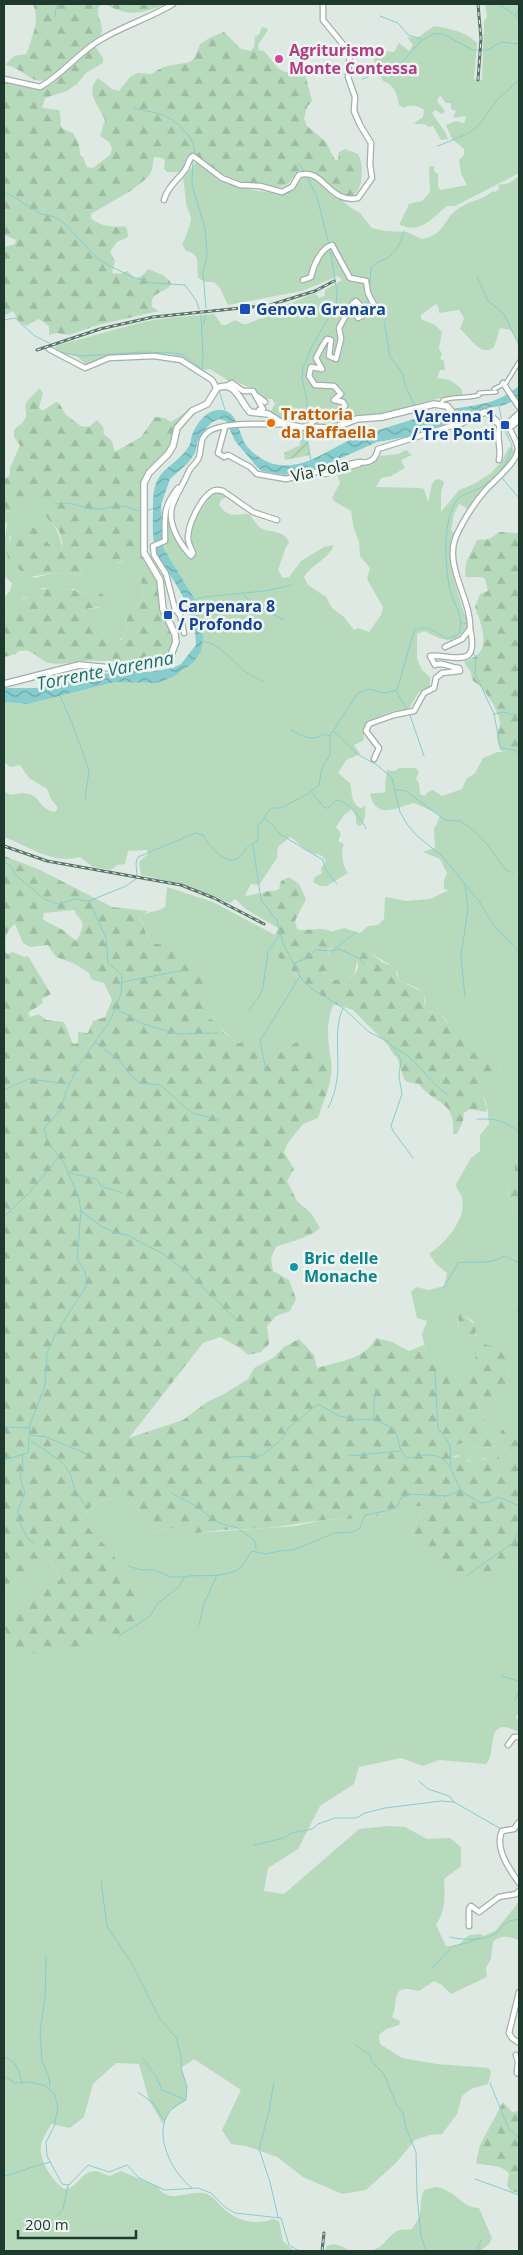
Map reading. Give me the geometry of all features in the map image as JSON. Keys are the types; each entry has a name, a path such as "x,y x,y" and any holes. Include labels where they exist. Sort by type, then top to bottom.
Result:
{"street":[{"path":"4,79 40,87 53,80 82,52 102,38 173,4"},
{"path":"164,200 167,191 186,170 188,159 193,156 222,178 240,185 260,186 282,192 292,187 299,174 304,173 318,178 334,193 345,199 358,198 372,178 370,164 371,143 360,125 354,110 355,97 348,77 351,56 348,49 324,20 324,4"},
{"path":"303,280 311,277 314,265 326,248 333,245 350,278 366,281 368,293 375,307 358,318 356,315 360,305 356,301 353,303 339,328 342,339 337,358 330,357 331,341 327,339 316,358 322,369 313,366 310,368 308,376 313,383 320,386 334,386 341,394 334,400 343,402 345,406 333,414 314,420 309,427"},
{"path":"49,349 85,368 112,358 154,356 181,360 220,387 235,390 250,412 268,414 284,424"},
{"path":"441,404 447,398 464,398 479,395 479,393 495,391 505,385 519,362"},
{"path":"4,684 79,664 111,668 157,662 171,654 176,642 175,634 163,609 160,580 144,553 144,483 148,473 168,454 173,446 177,428 192,412 207,404 220,387 232,383 243,391 253,391 264,402"},
{"path":"505,385 519,407"},
{"path":"256,395 263,408 259,410"},
{"path":"184,633 180,615 175,609 166,574 154,555 153,546 165,541 166,506 198,458 201,440 208,432 240,424 284,424 333,428 357,419 382,418 411,408 441,404 450,408 459,422 485,412 505,424 518,447 516,455 499,478 482,494 455,540 454,553 459,585 470,629 472,646 469,654 463,658 454,659 430,656 435,665 444,663 452,668 459,668 460,671 442,673 436,678 434,688 424,693 414,711 394,715 369,724 366,731 380,748 374,759"},
{"path":"499,460 501,451 497,432 505,424 519,416"},
{"name":"Via Pola","path":"325,474 373,460 378,449 459,422"},
{"name":"Via Pola","path":"225,427 218,453 250,467 257,474 286,479 359,462 363,463"},
{"path":"188,474 172,506 171,515 172,523 179,539 191,556 193,553 188,540 190,529 197,512 212,491 217,489 222,491 253,512 278,520"},
{"path":"445,647 462,639 470,629"},
{"path":"508,1745 514,1737 519,1737"},
{"path":"519,1822 514,1829 501,1833 500,1843 510,1869 519,1883"},
{"path":"469,1926 469,1909 471,1906 480,1912 499,1897 516,1894 519,1891"},
{"path":"519,1992 510,2033 512,2038 519,2043"},
{"path":"516,2055 518,2061 517,2073 519,2074"}],"green space":[{"path":"33,4 101,4 98,15 102,27 101,35 50,79 43,81 32,78 18,69 5,65 14,56 26,54 28,50 36,22"},
{"path":"104,4 166,4 135,13 121,11"},
{"path":"485,4 519,4 519,173 455,206 447,206 425,224 414,228 400,225 409,204 422,201 430,192 429,167 434,166 434,171 438,174 438,187 441,190 467,185 461,173 459,160 464,155 464,149 452,139 446,125 456,121 464,123 466,118 465,116 453,118 456,111 451,109 451,103 446,103 440,95 437,101 445,111 442,114 435,110 432,113 448,139 441,140 433,126 429,127 424,124 414,123 423,117 424,110 417,106 404,108 399,105 393,87 383,81 380,74 376,71 374,57 382,51 394,52 399,43 409,51 413,45 407,37 417,38 434,26 446,28 463,33 477,43 474,79 482,80 484,21 487,17"},
{"path":"262,27 268,30 258,45 259,50 264,51 278,68 286,72 298,71 305,74 312,101 307,107 304,119 307,126 326,142 335,160 338,160 339,152 345,149 358,154 362,170 358,191 353,195 346,195 306,170 298,171 288,184 281,187 246,183 219,173 191,154 186,157 183,168 179,172 167,172 164,169 165,161 162,158 154,157 152,170 148,177 132,190 91,214 91,218 103,225 125,226 127,229 128,237 117,242 110,252 115,261 112,273 120,274 127,271 136,279 148,269 163,275 170,281 171,285 168,288 153,298 152,307 159,311 98,325 69,335 57,333 49,335 49,326 39,319 26,326 18,320 13,311 4,316 4,247 15,244 16,240 4,235 4,82 35,89 45,87 95,46 103,58 103,63 86,73 77,84 67,91 45,98 42,108 59,110 62,127 73,133 79,144 80,155 83,157 87,167 93,168 110,155 112,149 109,142 100,136 105,120 92,94 94,83 98,78 112,89 119,91 130,77 137,73 151,74 163,67 190,62 195,57 200,44 224,32 241,49 251,51 254,47 255,37 259,34"},
{"path":"196,162 220,181 264,192 288,192 305,175 321,183 360,213 372,228 385,231 407,232 422,239 430,237 441,229 455,211 461,207 493,191 495,192 499,189 498,185 509,183 519,176 519,348 516,338 510,330 500,328 494,347 489,350 480,348 460,329 464,318 459,310 439,313 439,308 436,304 421,315 421,319 435,325 442,332 439,348 442,354 440,359 444,361 445,370 440,370 437,378 450,380 461,388 463,395 444,397 348,422 304,420 289,422 280,420 271,411 275,404 272,399 264,399 253,389 234,380 229,381 210,369 205,370 180,357 169,354 135,354 90,365 85,364 78,357 57,351 55,346 143,322 167,318 214,314 222,325 235,320 247,324 263,318 263,310 291,303 315,293 319,298 325,296 325,290 342,280 338,276 302,291 228,305 220,288 214,282 205,282 198,278 196,258 186,251 182,244 191,218 186,203 183,179"},
{"path":"39,388 43,393 39,407 41,410 56,402 59,403 66,415 81,426 89,427 97,420 103,427 104,434 112,441 115,452 141,437 155,417 165,418 171,422 189,410 175,427 171,445 165,454 147,471 142,483 141,542 143,553 159,584 174,639 172,650 163,656 130,662 84,661 59,664 46,662 34,654 23,650 4,657 4,616 15,609 19,600 29,597 33,592 59,588 72,589 83,594 102,594 106,606 85,609 83,613 87,623 104,627 121,640 126,632 127,614 138,606 143,593 138,573 130,562 125,559 112,566 90,562 78,575 52,573 31,577 22,572 9,560 4,547 9,542 13,530 20,526 27,525 33,527 54,549 59,553 62,551 59,531 38,508 35,497 28,496 21,504 19,510 4,512 4,480 10,475 10,468 20,445 14,437 14,430 25,419 26,403"},
{"path":"305,430 310,455 285,460 284,453 300,445 300,431"},
{"path":"509,447 515,450 511,459 479,494 470,510 459,504 454,514 451,530 455,534 452,542 451,560 467,621 467,629 456,638 447,640 424,631 417,634 417,659 422,670 430,677 430,687 419,692 408,710 393,711 366,722 363,741 354,745 360,754 346,760 338,773 350,783 355,804 361,808 365,806 365,816 362,825 359,826 356,823 356,817 352,809 344,815 336,827 341,834 338,841 344,844 342,851 343,859 348,873 327,886 320,886 313,882 315,877 322,873 321,868 326,862 321,855 306,851 290,837 278,847 277,858 259,885 251,884 245,895 259,893 261,903 277,918 280,924 278,928 247,910 235,899 230,903 185,885 141,875 139,862 148,854 147,850 128,851 125,864 117,865 111,870 93,867 80,857 60,859 50,857 4,837 4,791 10,795 21,793 34,796 48,810 55,812 58,808 51,799 47,789 29,778 20,765 10,767 4,762 4,702 28,704 115,682 157,683 183,671 203,637 194,598 164,549 167,537 169,507 172,501 170,516 173,530 188,556 193,558 195,556 192,537 195,522 213,493 219,493 226,497 221,500 219,505 227,513 233,515 249,514 260,528 285,536 289,543 278,570 283,578 289,577 301,561 324,547 334,545 332,550 304,577 308,585 326,597 332,608 344,617 354,630 358,628 369,632 381,615 383,607 367,579 370,568 360,556 359,541 354,529 351,511 332,498 340,483 337,474 364,465 371,465 380,456 398,454 406,450 412,455 401,460 405,468 391,476 381,478 376,487 424,489 428,502 432,484 435,480 440,479 444,482 441,492 441,512 459,490 474,484 491,473 502,461"},
{"path":"29,495 35,497 56,529 62,552 56,551 29,526 19,526 10,536 8,545 4,547 7,523 4,523 4,512 19,510 21,504"},
{"path":"500,532 519,533 519,765 502,751 497,737 500,723 497,712 486,693 473,681 471,673 464,662 476,655 481,649 483,643 482,630 475,607 480,594 488,591 485,579 481,577 465,577 466,563 477,540 489,539"},
{"path":"4,547 16,566 24,573 35,578 52,573 78,575 90,561 94,560 104,564 119,563 125,559 129,562 140,577 143,596 138,605 127,614 124,639 117,638 100,626 87,623 83,613 85,609 99,608 90,593 83,594 74,589 43,588 29,597 22,598 15,609 4,616 5,596 10,591 12,583 4,576"},
{"path":"503,752 519,765 519,1158 516,1160 514,1176 507,1187 507,1192 515,1212 519,1214 519,1430 501,1430 500,1437 491,1436 482,1414 499,1402 504,1394 508,1381 508,1367 503,1355 496,1349 479,1341 473,1321 464,1315 457,1319 462,1341 473,1350 476,1356 469,1372 457,1378 443,1366 428,1362 422,1334 427,1321 417,1318 411,1292 416,1287 429,1290 444,1286 447,1273 436,1264 429,1254 442,1244 458,1222 463,1206 461,1194 456,1184 471,1158 480,1151 480,1135 489,1124 487,1106 482,1090 485,1082 497,1078 502,1073 500,1065 474,1046 447,1022 441,1013 432,1014 425,1010 425,999 421,991 398,979 398,973 395,969 369,952 357,962 354,975 343,981 326,979 323,976 326,968 334,961 328,955 334,939 330,932 344,928 360,933 368,926 378,925 384,919 385,898 387,897 406,901 430,899 449,890 444,889 444,880 447,873 440,859 423,852 435,848 434,829 440,817 438,814 414,803 394,809 382,810 373,802 370,794 386,791 387,770 395,771 399,768 416,768 419,772 416,779 419,783 420,794 425,796 433,790 442,796 462,789 466,779 475,773 483,758"},
{"path":"4,856 38,869 112,907 148,911 140,917 145,932 151,941 167,945 176,944 186,953 194,966 212,973 218,983 202,994 210,1019 218,1023 224,1033 239,1043 256,1038 264,1048 282,1052 303,1037 331,1060 330,1082 318,1118 303,1124 288,1143 284,1152 294,1169 287,1181 297,1201 311,1213 320,1228 305,1237 276,1247 271,1258 273,1271 289,1280 296,1299 290,1311 276,1316 267,1326 269,1344 261,1352 248,1355 240,1348 220,1337 203,1343 129,1438 183,1420 207,1402 248,1379 254,1368 273,1358 284,1347 299,1339 314,1355 317,1368 351,1359 365,1351 376,1338 392,1342 409,1351 424,1345 428,1362 443,1366 457,1378 469,1372 476,1356 461,1338 458,1323 459,1303 464,1315 477,1327 475,1335 478,1339 484,1344 498,1349 503,1354 508,1366 508,1380 501,1400 482,1414 491,1436 500,1437 501,1430 519,1430 519,1562 494,1573 474,1574 444,1569 411,1531 420,1517 422,1506 409,1507 388,1514 366,1518 323,1520 269,1528 196,1533 169,1528 153,1533 129,1495 101,1501 91,1508 81,1520 112,1553 138,1600 135,1623 122,1633 46,1655 25,1652 9,1645 4,1623 11,1612 28,1604 61,1579 48,1556 4,1587","holes":["75,910 76,915 82,921 81,932 76,941 63,930 43,920 44,913","15,924 23,943 30,947 48,945 56,957 75,964 89,973 92,980 104,983 112,1000 105,1017 93,1021 88,1033 78,1032 78,1043 73,1044 64,1022 46,1020 39,1014 30,1017 28,1013 43,1003 42,999 51,994 28,956 24,957 13,952 6,954 6,937 11,927","462,1443 480,1447 494,1447 498,1445 508,1450 511,1457 500,1460 498,1455 472,1462 468,1461 465,1455 451,1458 448,1453 452,1446"]},
{"path":"289,877 299,884 306,899 295,921 297,929 324,929 333,934 334,939 328,955 334,961 334,964 324,972 323,976 326,979 340,980 350,978 357,971 359,953 369,952 382,962 395,967 400,981 424,993 425,1010 432,1014 441,1013 446,1021 472,1044 500,1065 501,1077 485,1082 482,1089 482,1095 487,1108 486,1112 470,1109 464,1113 463,1121 457,1134 453,1134 453,1120 447,1107 427,1093 419,1084 407,1082 404,1079 397,1057 387,1044 353,1010 334,1004 309,988 277,956 275,935 280,924 274,915 262,905 259,895 279,889 281,881"},
{"path":"167,887 213,902 275,935 277,956 309,988 334,1004 328,1025 331,1060 303,1037 282,1052 243,1044 230,1037 210,1019 202,994 212,973 194,966 186,953 176,945 160,945 151,941 140,916 165,907"},
{"path":"519,1158 519,1214 514,1210 507,1186 515,1172 514,1163"},
{"path":"462,1443 480,1447 494,1447 498,1445 508,1450 511,1457 500,1460 485,1458 475,1463 457,1455 451,1458 448,1453 452,1445"},
{"path":"129,1495 153,1533 169,1528 196,1533 295,1526 323,1520 366,1518 388,1514 409,1507 422,1506 420,1517 411,1531 444,1569 494,1573 519,1562 519,1713 516,1718 519,1721 519,1732 506,1727 499,1728 493,1736 491,1754 486,1764 439,1760 423,1766 401,1758 359,1767 354,1784 320,1806 298,1849 268,1868 264,1891 284,1894 359,1829 388,1826 405,1827 427,1839 450,1838 461,1847 461,1866 444,1879 445,1898 443,1909 436,1925 446,1946 457,1946 469,1935 480,1934 484,1936 496,1930 518,1903 519,1940 506,1937 496,1939 493,1942 491,1959 486,1968 487,1977 451,1994 442,1985 434,1981 419,1991 403,1989 399,1991 392,2017 400,2021 399,2025 386,2029 379,2035 380,2044 402,2058 437,2064 489,2068 491,2072 488,2084 471,2089 462,2096 457,2114 442,2134 430,2135 415,2140 396,2163 366,2190 342,2194 303,2177 277,2157 246,2146 231,2144 222,2130 241,2090 194,2059 181,2068 187,2086 186,2100 170,2111 163,2124 149,2100 139,2064 116,2063 93,2084 84,2117 70,2128 51,2124 42,2142 42,2157 47,2170 56,2182 65,2189 73,2186 90,2172 97,2171 110,2176 121,2171 158,2187 163,2193 168,2195 207,2194 239,2219 252,2222 273,2219 279,2221 283,2241 294,2251 4,2251 4,1587 48,1556 61,1580 28,1604 11,1612 72,1649 90,1643 138,1600 113,1557 81,1520 91,1508 101,1501"},
{"path":"503,2102 512,2112 519,2111 519,2193 511,2191 507,2186 509,2174 502,2168 476,2163 480,2145"},
{"path":"436,2187 443,2188 467,2205 479,2208 492,2238 489,2244 480,2251 368,2251 381,2246 397,2231 412,2229 419,2217 424,2190"},
{"path":"333,2244 353,2251 324,2251 327,2246"}],"water":[{"path":"519,386 519,399 504,405 484,409 470,417 453,420 444,427 422,434 377,442 319,468 285,475 262,471 257,467 235,441 226,421 219,419 211,423 198,440 195,453 188,463 170,479 161,505 164,549 194,598 200,622 203,637 201,651 193,663 173,677 157,683 115,682 28,704 4,702 4,688 40,688 102,674 135,671 149,672 173,668 181,664 196,645 194,626 189,608 156,554 153,533 153,504 154,492 160,475 183,454 190,445 196,427 209,413 225,410 230,413 237,422 246,445 260,458 270,463 293,465 314,458 355,438 388,427 452,409 493,401"}],"waterway":[{"path":"55,16 57,4"},
{"path":"499,4 519,18"},
{"path":"517,15 519,4"},
{"path":"380,16 398,23 408,35 421,39"},
{"path":"362,79 388,66 402,62 421,41 433,34 443,34 473,50 487,50 501,42 519,44"},
{"path":"438,146 467,134 478,126 497,100 519,80"},
{"path":"134,108 161,114 178,125 191,139 194,155"},
{"path":"193,159 192,185 205,228 207,255 203,273 206,308"},
{"path":"299,164 304,172"},
{"path":"306,175 317,197 329,245"},
{"path":"4,193 9,194 41,214 55,217 64,223 99,260 106,264 132,277 153,283 185,285 196,300 199,309"},
{"path":"368,286 370,285 371,268 395,251 404,231"},
{"path":"307,424 307,400 302,378 303,369 311,348 336,305 337,292 330,249"},
{"path":"477,277 488,301 504,314 519,345"},
{"path":"362,305 368,300 367,295"},
{"path":"333,314 346,311"},
{"path":"203,326 206,315"},
{"path":"201,316 202,370"},
{"path":"4,320 15,318 35,336 49,343"},
{"path":"384,321 390,356 402,373 405,385 415,406"},
{"path":"58,352 82,356 143,352 173,353 184,355 209,375"},
{"path":"214,379 218,386"},
{"path":"219,390 225,410"},
{"path":"499,405 502,423"},
{"path":"416,410 418,418"},
{"path":"4,862 11,866 15,874 44,899 58,904 75,899 89,901 126,886 137,878 136,863 138,857 196,833 203,835 212,848 222,857 232,860 240,857 248,847 258,840 258,826 271,808 281,808 308,794 319,785 322,768 330,755 330,736 358,693 369,689 385,693 397,690 414,631 427,628 447,639 458,635 461,623 460,616 450,591 447,565 448,523 450,514 458,499 490,481 509,458 512,445 503,427"},
{"path":"306,431 311,461"},
{"path":"502,478 519,498"},
{"path":"56,504 66,503 98,509 123,506 142,511"},
{"path":"146,511 154,508"},
{"path":"194,600 204,597 265,591 292,585"},
{"path":"244,594 250,602 284,620"},
{"path":"460,622 467,624"},
{"path":"202,641 219,648 252,676 264,682"},
{"path":"473,652 476,658 475,673 494,714 501,750"},
{"path":"396,691 408,711"},
{"name":"Torrente Varenna","path":"60,696 89,770 85,799"},
{"path":"494,714 503,712 519,716"},
{"path":"410,715 424,756"},
{"path":"290,729 302,736 311,738 320,737 324,734 330,736"},
{"path":"334,731 357,754 377,765 392,778 400,812 407,824 416,835 441,855 479,901 492,923 519,952"},
{"path":"502,748 514,750 519,754"},
{"path":"396,790 406,791 445,820 460,821 471,828 486,843 505,869 513,873"},
{"path":"312,793 325,808 328,808 337,800 345,803 358,816 366,829"},
{"path":"264,818 280,834 323,860 326,870 337,884"},
{"path":"253,845 261,900 277,920 283,943 302,980 310,988 343,1008 369,1032 389,1042 399,1056 401,1061 399,1076 402,1094 391,1126 413,1158"},
{"path":"465,885 468,908 461,956 465,998"},
{"path":"4,1460 28,1453 30,1424 45,1386 47,1353 56,1333 87,1285 85,1272 77,1258 81,1211 79,1199 64,1163 47,1141 44,1128 61,1110 66,1091 80,1063 110,1021 121,994 122,975 108,963 106,938 89,901"},
{"path":"335,949 355,933"},
{"path":"249,1010 259,997 263,987 268,951 280,934"},
{"path":"294,963 308,958 315,950 332,951 339,949 359,958 365,965"},
{"path":"123,982 184,970"},
{"path":"266,1071 260,1041 300,976"},
{"path":"115,1008 143,1024 178,1034 218,1033"},
{"path":"328,1108 337,1081 338,1032 343,1008"},
{"path":"95,1042 119,1060 133,1078 141,1083 160,1085 192,1113 218,1120"},
{"path":"395,1048 410,1058 448,1095"},
{"path":"4,1090 29,1079 68,1084"},
{"path":"477,1119 499,1121 508,1124 519,1132"},
{"path":"4,1217 29,1193 59,1157"},
{"path":"67,1171 97,1179 101,1186 122,1193"},
{"path":"81,1211 101,1226 113,1232 127,1235 163,1254 186,1271 238,1321"},
{"path":"443,1289 458,1263 487,1262 505,1256 519,1263"},
{"path":"435,1372 438,1428 450,1445 451,1467"},
{"path":"374,1420 376,1388"},
{"path":"230,1457 261,1456 282,1439 288,1428 318,1404 339,1416 360,1420 373,1419 393,1428 400,1448 406,1458 429,1455 442,1458 450,1467 461,1490 480,1503 489,1502 499,1497 519,1506"},
{"path":"4,1427 30,1428"},
{"path":"30,1435 46,1437 87,1454"},
{"path":"31,1441 62,1462 71,1475 74,1488 87,1509"},
{"path":"349,1456 400,1451"},
{"path":"22,1454 23,1465 20,1477 25,1493 18,1510 18,1519 27,1538 34,1543"},
{"path":"119,1636 150,1616 159,1602 179,1587 184,1578 236,1571 252,1551 266,1554 293,1550 335,1533 353,1532 360,1528 365,1515 390,1510 398,1505 401,1498 409,1494 447,1496 462,1490"},
{"path":"171,1493 194,1505 219,1523 238,1528 254,1540 256,1549"},
{"path":"466,1576 514,1542 519,1528"},
{"path":"128,1566 141,1570 154,1570 171,1577 185,1577"},
{"path":"199,1625 204,1604 217,1575"},
{"path":"502,1676 519,1681"},
{"path":"515,1701 519,1690"},
{"path":"419,1781 428,1789 449,1796 454,1802"},
{"path":"254,1845 312,1829 318,1824 335,1818 356,1818 365,1813 385,1808 441,1801 454,1802 501,1829"},
{"path":"514,1831 519,1831"},
{"path":"101,1881 107,1926 131,1962 159,2017 176,2038 181,2055 181,2068 187,2086 186,2100 171,2110 165,2120 164,2142 167,2153 178,2173 192,2188"},
{"path":"450,1937 460,1939 489,1937 497,1932 505,1923 519,1919"},
{"path":"432,1968 453,1946 478,1938"},
{"path":"46,1957 45,1999 40,2031 42,2061 49,2077 50,2086"},
{"path":"355,2045 370,2055 372,2062 384,2074 396,2104 403,2113 406,2128 416,2152 417,2195 421,2236 426,2251"},
{"path":"4,2057 15,2063 22,2083"},
{"path":"143,2058 157,2078 162,2090 184,2099"},
{"path":"4,2078 15,2083 30,2082 46,2086 54,2094 58,2106 54,2127 46,2142 47,2156 62,2184 69,2185 88,2165 109,2172 127,2165 139,2178 165,2190 198,2188 211,2193 225,2207 235,2213 281,2218 289,2245 299,2251"},
{"path":"274,2082 259,2149 270,2182 278,2217"},
{"path":"490,2083 509,2129 519,2138"},
{"path":"138,2092 153,2103 164,2120"},
{"path":"4,2176 51,2162"},
{"path":"475,2179 519,2195"},
{"path":"57,2216 63,2209 68,2185"},
{"path":"477,2251 481,2240"}],"railway":[{"path":"478,4 481,39 478,80"},
{"path":"37,350 100,329 153,317 270,305 315,291 334,281"},
{"path":"4,846 47,861 181,885 214,898 264,924"},
{"path":"322,2251 324,2233"}],"place":[{"name":"Agriturismo Monte Contessa","path":"279,59"},
{"name":"Genova Granara","path":"245,309"},
{"name":"Trattoria da Raffaella","path":"271,423"},
{"name":"Varenna 1 / Tre Ponti","path":"505,425"},
{"name":"Carpenara 8 / Profondo","path":"168,615"},
{"name":"Bric delle Monache","path":"294,1267"}]}
